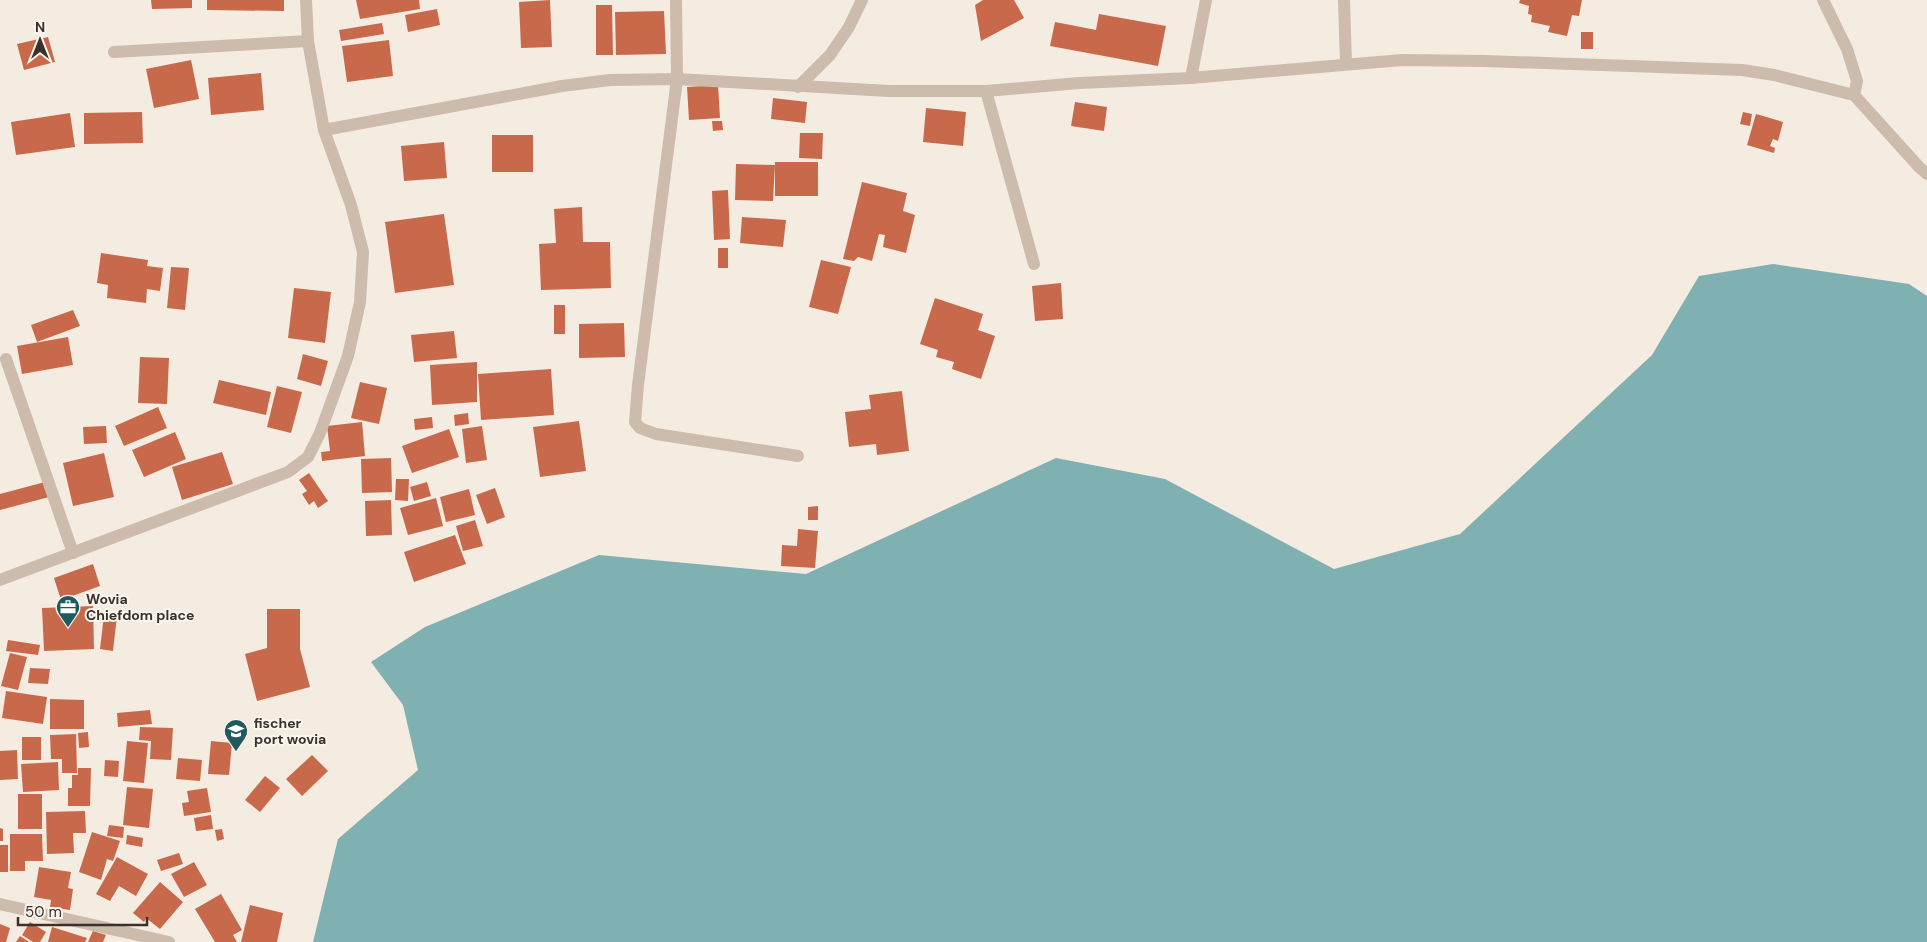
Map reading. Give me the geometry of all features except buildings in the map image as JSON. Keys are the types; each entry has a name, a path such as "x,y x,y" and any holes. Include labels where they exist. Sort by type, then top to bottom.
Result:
{"street":[{"path":"0,580 288,472 308,457 320,433 348,356 360,302 363,252 351,206 324,130 308,41 306,0"},
{"path":"676,0 678,79 639,376 635,422 640,428 656,434 798,456"},
{"path":"798,87 830,55 849,27 862,0"},
{"path":"1191,78 1206,0"},
{"path":"1344,0 1346,64"},
{"path":"1824,0 1850,58 1857,81 1854,94"},
{"path":"114,52 308,41"},
{"path":"324,130 562,86 610,80 678,79 889,91 986,91 1079,83 1191,78 1402,60 1485,61 1742,70 1774,75 1854,94 1927,174"},
{"path":"986,91 1034,264"},
{"path":"6,359 73,553"},
{"path":"0,904 169,942"}],"water":[{"path":"1773,264 1909,284 1927,296 1927,942 313,942 338,839 418,770 403,705 371,662 425,627 599,555 806,574 1056,458 1165,479 1334,569 1460,534 1652,355 1699,276"}],"place":[{"name":"Wovia Chiefdom place","path":"68,628"},
{"name":"fischer port wovia","path":"236,752"}]}
